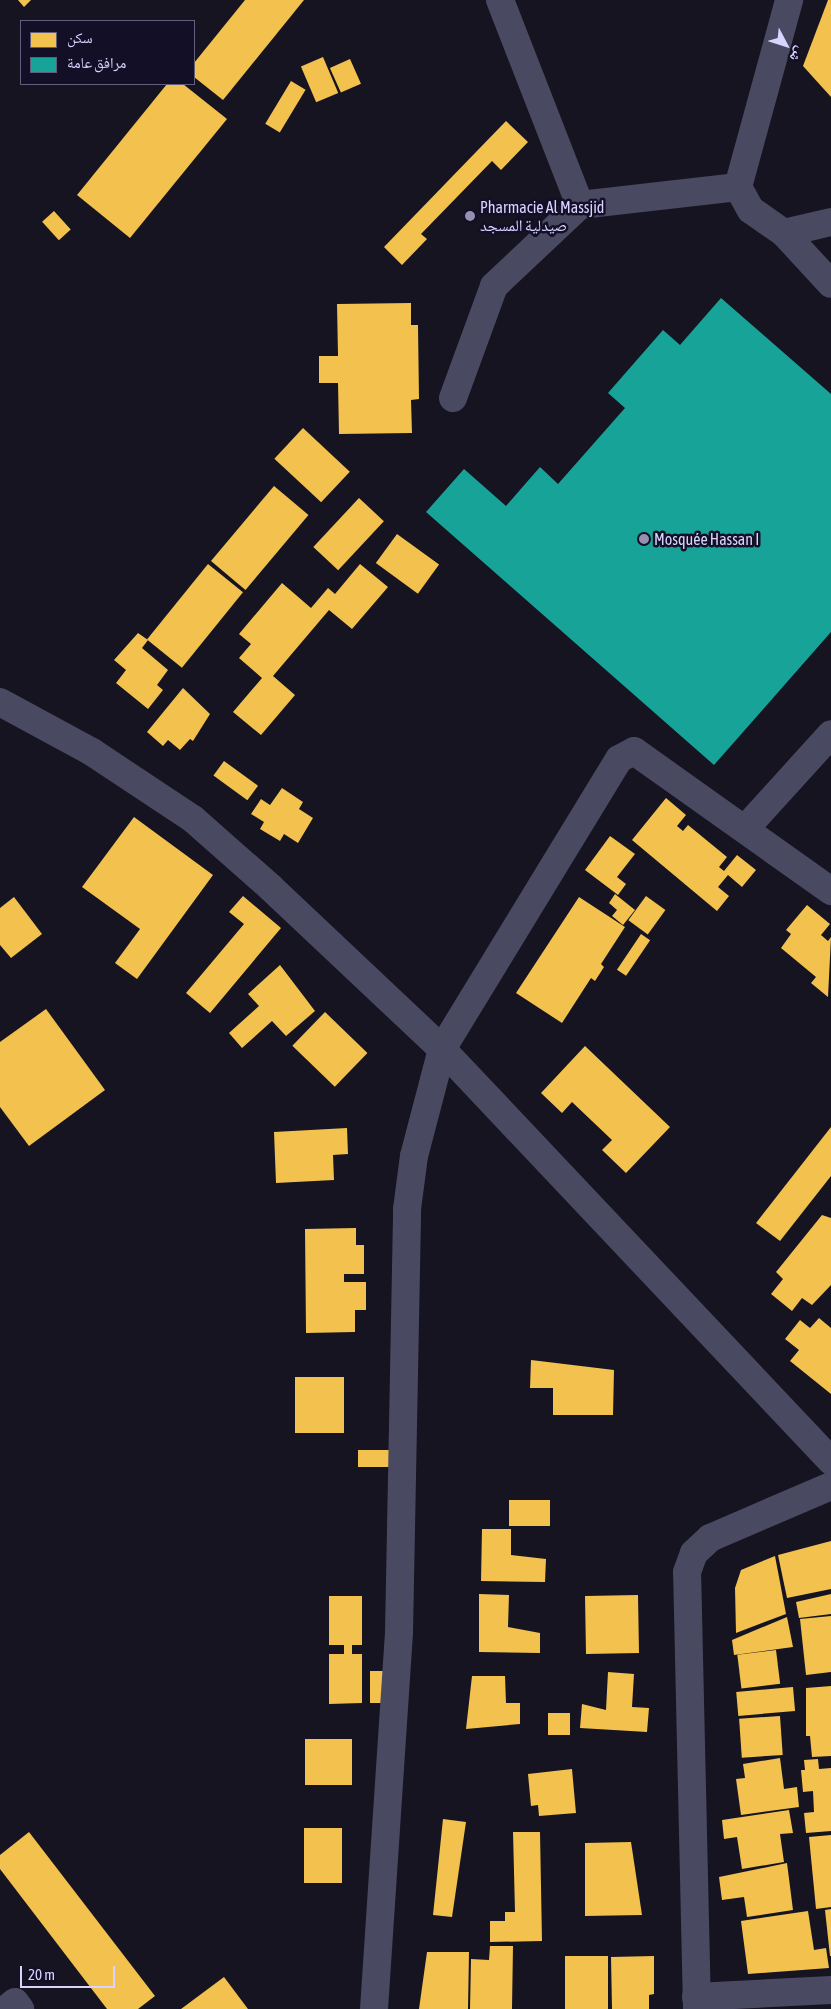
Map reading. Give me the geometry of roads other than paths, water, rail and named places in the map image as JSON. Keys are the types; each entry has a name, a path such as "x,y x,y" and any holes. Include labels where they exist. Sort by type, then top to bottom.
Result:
{"street":[{"path":"500,0 580,206"},
{"path":"789,0 738,187 751,210 784,233 831,284"},
{"path":"454,398 494,286 580,206 738,187"},
{"path":"784,233 831,222"},
{"path":"0,702 92,752 193,819 442,1049 831,1461"},
{"path":"744,829 831,734"},
{"path":"374,2009 399,1633 407,1209 414,1156 442,1049 619,759 634,751 831,891"},
{"path":"831,1486 710,1538 694,1553 687,1572 696,2003 831,1990"},
{"path":"6,2009 15,2002 20,2009"}],"place":[{"name":"Pharmacie Al Massjid صيدلية المسجد","path":"470,216"},
{"name":"Mosquée Hassan I","path":"644,539"}]}
